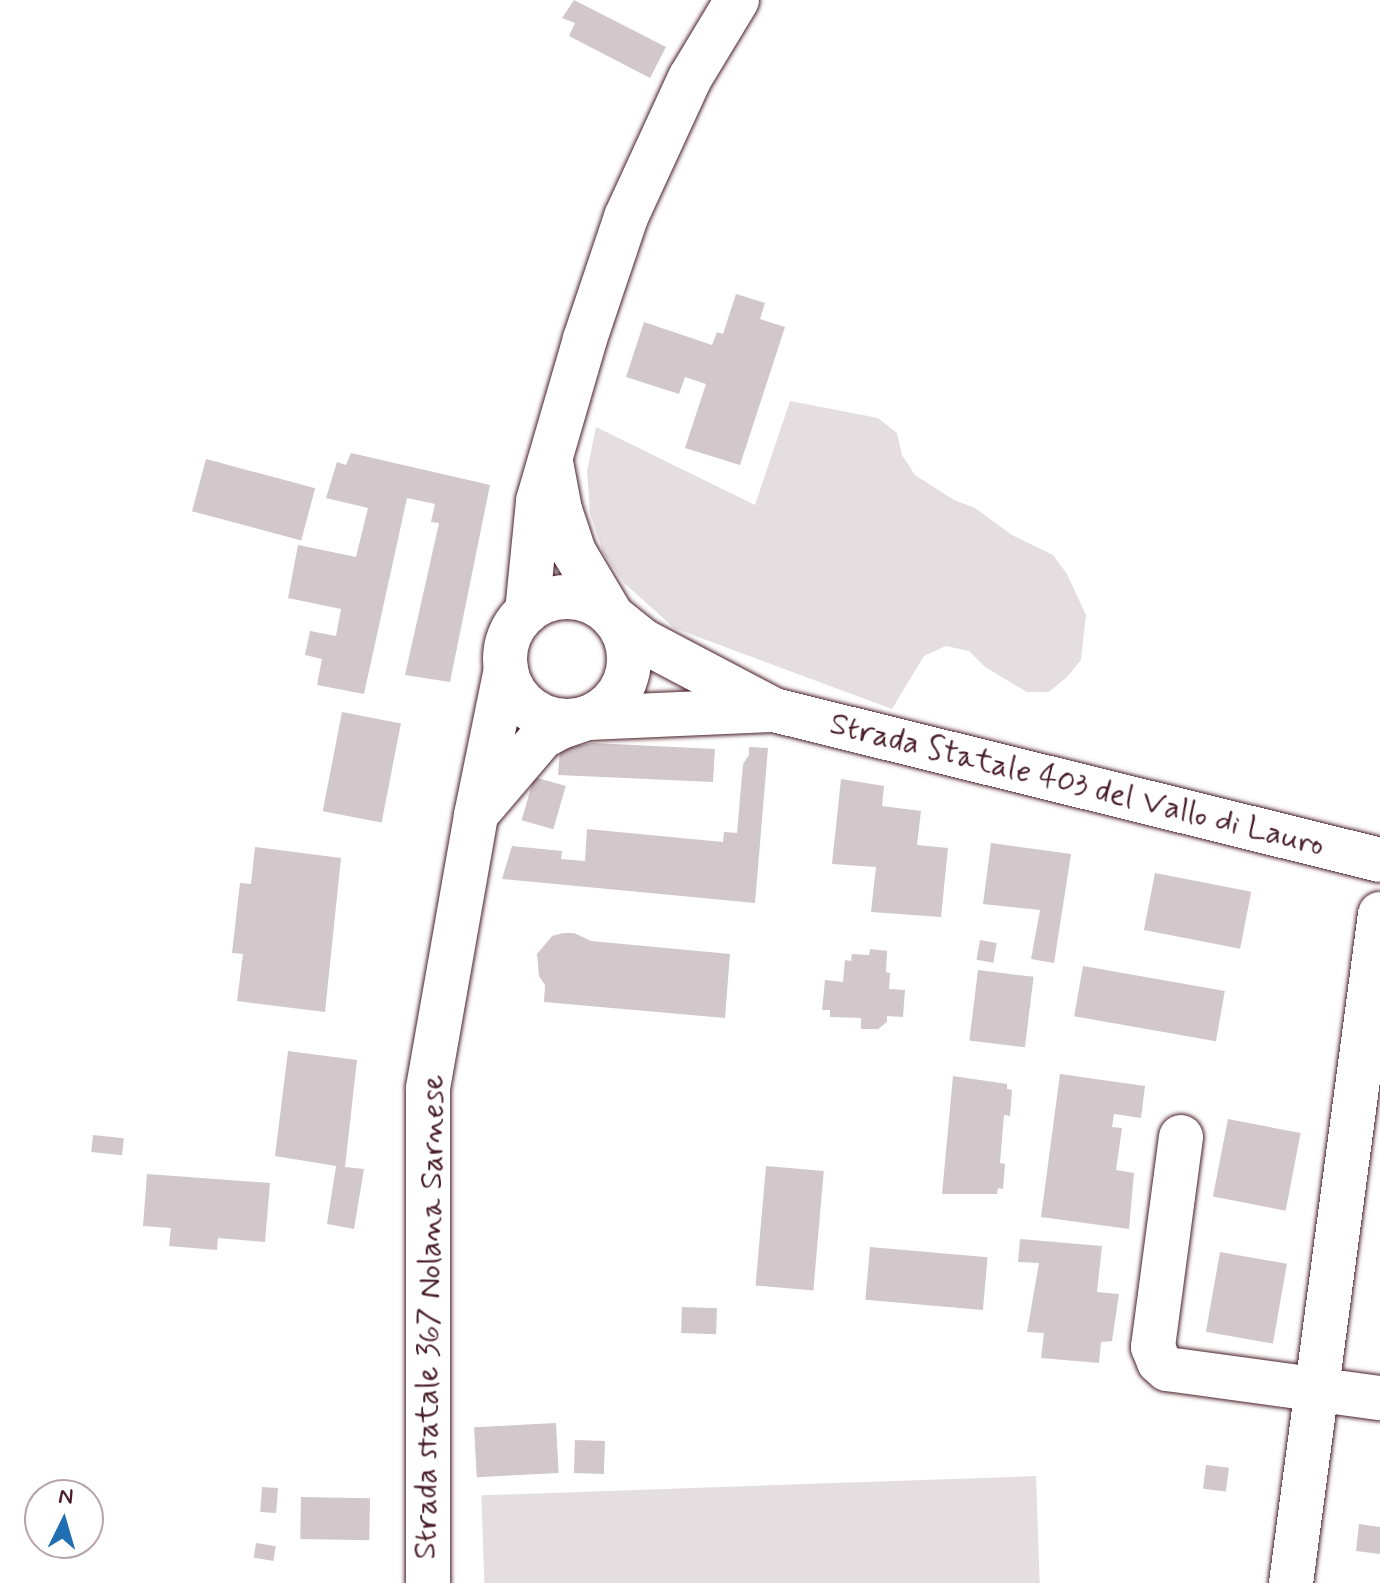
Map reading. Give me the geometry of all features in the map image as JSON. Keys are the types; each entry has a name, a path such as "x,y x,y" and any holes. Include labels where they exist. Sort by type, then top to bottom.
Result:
{"main road":[{"path":"527,612 538,501 585,339 626,217 690,78 737,0"},
{"name":"Strada Statale 403 del Vallo di Lauro","path":"551,462 560,510 574,552 612,616 643,641 774,710 1380,860"},
{"path":"570,598 597,605 612,616 628,648 627,674 616,698 587,718 551,719 535,712 511,687 506,669 509,638 527,612 543,602 570,598"},
{"name":"Strada statale 367 Nolana Sarnese","path":"428,1583 428,1088 476,815 506,669"},
{"name":"Strada Statale 403 del Vallo di Lauro","path":"476,815 542,737 587,718 774,710"},
{"path":"1291,1583 1380,914"},
{"path":"1181,1137 1153,1347 1159,1362 1167,1369 1380,1398"}],"shaded area":[{"path":"790,401 878,418 897,433 902,455 915,475 954,500 975,508 1012,535 1053,555 1067,574 1086,615 1081,660 1067,677 1049,692 1027,692 985,667 969,651 946,646 924,656 892,709 674,628 624,583 603,552 590,513 587,471 596,427 755,505"},
{"path":"1036,1476 1040,1583 484,1583 481,1495"}],"building":[{"path":"574,0 666,47 650,78 569,36 575,23 562,18"},
{"path":"736,294 765,303 760,319 785,327 740,465 685,448 706,384 685,377 679,394 626,377 644,322 712,345 717,332 723,334"},
{"path":"351,453 490,485 450,682 405,675 439,523 431,522 435,504 407,498 364,694 317,685 322,659 305,655 310,631 336,636 341,609 288,598 298,545 356,557 368,508 326,498 337,462 346,465"},
{"path":"206,459 315,488 301,540 192,511"},
{"path":"342,712 401,723 382,823 323,811"},
{"path":"593,743 715,749 713,782 558,775 560,749"},
{"path":"749,747 768,748 755,903 502,879 512,846 562,851 561,859 585,861 587,829 723,842 724,832 737,833 743,764 749,755"},
{"path":"534,777 566,786 553,829 522,820"},
{"path":"841,779 884,786 882,806 921,811 917,845 948,848 941,917 871,912 876,867 832,864"},
{"path":"991,843 1071,854 1054,963 1031,959 1040,910 983,904"},
{"path":"255,847 341,858 325,1012 237,1001 243,954 232,953 240,883 251,884"},
{"path":"1155,873 1251,892 1240,949 1144,930"},
{"path":"574,933 591,941 730,954 725,1018 544,1002 545,985 539,976 537,954 552,936"},
{"path":"980,940 997,943 993,963 977,960"},
{"path":"870,949 887,951 889,989 905,990 903,1017 887,1016 887,1022 878,1029 861,1029 861,1018 830,1017 830,1010 822,1010 825,980 843,982 845,960 851,961 852,954 869,955"},
{"path":"1083,966 1225,991 1216,1041 1074,1016"},
{"path":"978,970 1034,977 1025,1047 969,1040"},
{"path":"288,1051 357,1060 345,1167 364,1169 354,1229 327,1224 336,1166 275,1156"},
{"path":"1060,1074 1145,1086 1141,1118 1114,1114 1112,1127 1122,1128 1116,1170 1134,1173 1129,1229 1041,1217"},
{"path":"953,1076 1007,1084 1007,1089 1012,1090 1010,1116 1004,1115 1000,1163 1005,1164 1003,1189 998,1188 997,1194 942,1194"},
{"path":"1228,1119 1301,1133 1286,1211 1213,1197"},
{"path":"93,1135 124,1138 122,1155 91,1152"},
{"path":"766,1166 824,1171 813,1291 756,1286"},
{"path":"147,1174 270,1183 265,1242 218,1238 217,1250 169,1246 171,1228 143,1226"},
{"path":"1020,1239 1102,1246 1097,1292 1119,1294 1112,1341 1101,1342 1099,1363 1041,1358 1044,1333 1027,1332 1039,1263 1018,1262"},
{"path":"870,1247 988,1257 983,1310 865,1300"},
{"path":"1220,1252 1287,1264 1273,1344 1206,1332"},
{"path":"682,1307 717,1308 716,1334 681,1333"},
{"path":"556,1423 559,1473 477,1477 474,1427"},
{"path":"575,1440 605,1441 604,1474 574,1473"},
{"path":"1206,1465 1229,1468 1226,1492 1203,1489"},
{"path":"262,1487 278,1488 276,1513 260,1512"},
{"path":"301,1497 370,1498 369,1540 300,1539"},
{"path":"1359,1524 1380,1527 1380,1554 1356,1551"},
{"path":"256,1543 276,1546 273,1561 254,1558"}]}
